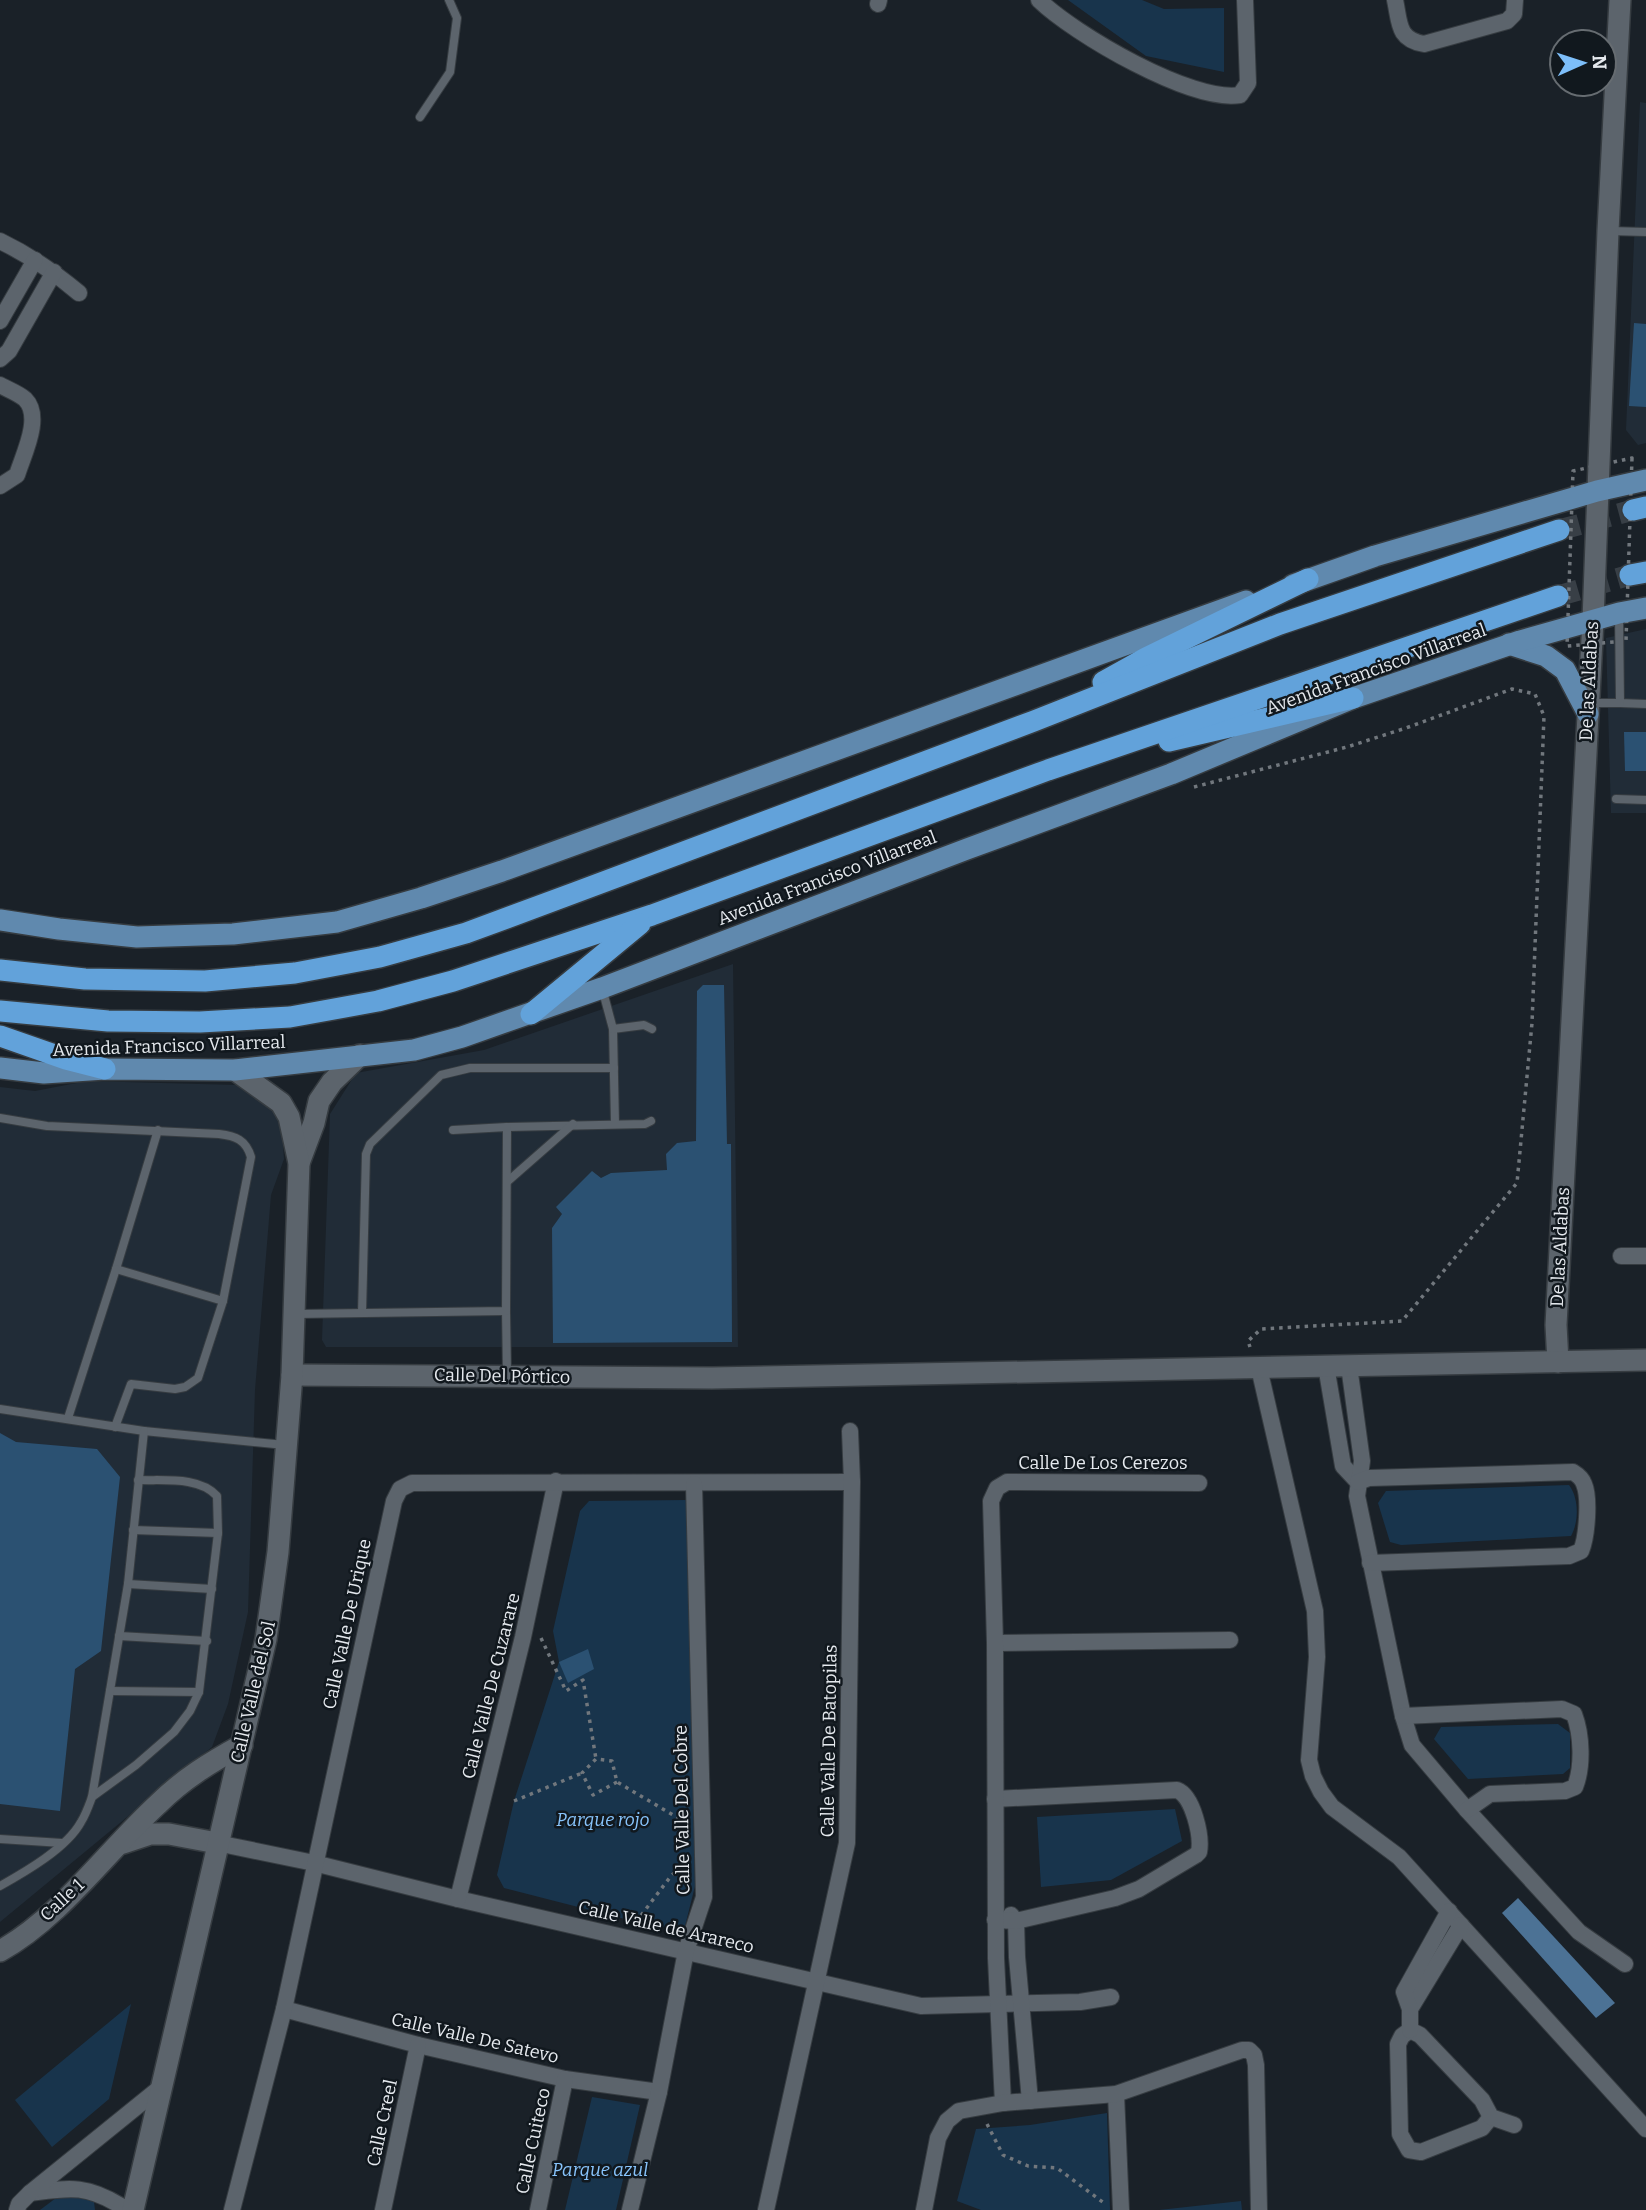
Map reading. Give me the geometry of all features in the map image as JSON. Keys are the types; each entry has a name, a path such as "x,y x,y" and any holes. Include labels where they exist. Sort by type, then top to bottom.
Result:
{"highway":[{"path":"0,970 85,979 205,981 295,973 380,957 466,933 1034,721 1280,624 1559,530"},
{"path":"1034,721 1146,658 1308,579"},
{"name":"Avenida Francisco Villarreal","path":"0,1011 108,1021 200,1022 290,1017 378,1001 453,981 652,915 1048,769 1558,596"},
{"path":"1048,769 1353,698"},
{"path":"530,1014 652,915"},
{"path":"0,1036 66,1059 105,1069"}],"main road":[{"path":"0,920 137,937 233,934 337,922 502,871 1132,641 1375,556 1639,481"},
{"name":"Avenida Francisco Villarreal","path":"0,1069 44,1073 105,1069 235,1070 298,1065 414,1049 463,1037 602,988 954,853 1171,774 1353,698 1509,644 1567,637 1593,620 1631,610"},
{"path":"1509,644 1546,656 1565,670 1588,709"}],"street":[{"path":"1039,0 1056,16 1141,65 1182,85 1230,96 1240,95 1248,83 1245,0"},
{"path":"1395,0 1401,31 1411,41 1424,44 1507,21 1514,14 1515,0"},
{"name":"De las Aldabas","path":"1558,1362 1556,1325 1593,620 1620,0"},
{"path":"0,242 54,272 79,293"},
{"path":"0,321 34,260"},
{"path":"0,359 9,351 54,272"},
{"path":"0,385 26,400 32,426 18,475 0,486"},
{"name":"Calle Valle del Sol","path":"299,1163 319,1101 332,1082 360,1055"},
{"name":"Calle Valle del Sol","path":"134,2210 273,1600 292,1375 299,1163 289,1117 281,1103 235,1070"},
{"path":"1621,1256 1646,1256"},
{"name":"Calle Del Pórtico","path":"292,1375 712,1378 1646,1360"},
{"path":"1326,1366 1343,1466 1358,1482"},
{"path":"1349,1366 1362,1461 1357,1496 1402,1716 1412,1745 1467,1810 1579,1932 1625,1964"},
{"path":"1259,1368 1315,1611 1317,1657 1309,1760 1321,1792 1332,1807 1399,1857 1639,2116 1646,2129"},
{"name":"Calle Valle De Batopilas","path":"766,2210 847,1843 852,1482 850,1432"},
{"path":"1358,1482 1369,1478 1573,1472 1586,1486 1586,1539 1580,1551 1569,1556 1370,1563"},
{"name":"Calle Valle De Cuzarare","path":"458,1899 530,1610 556,1481"},
{"name":"Calle Valle De Urique","path":"232,2210 284,2009 396,1493 404,1485 412,1483 852,1482"},
{"name":"Calle De Los Cerezos","path":"1003,2103 995,1920 995,1643 991,1501 995,1491 1007,1482 1199,1483"},
{"name":"Calle Valle Del Cobre","path":"630,2210 659,2092 686,1951 704,1898 694,1484"},
{"path":"995,1643 1230,1640"},
{"path":"1402,1716 1562,1709 1574,1714 1579,1727 1580,1776 1575,1787 1565,1791 1490,1794 1467,1810"},
{"name":"Calle 1","path":"0,1951 44,1919 121,1844 156,1805 197,1770 242,1745"},
{"path":"995,1798 1177,1790 1190,1801 1200,1843 1196,1855 1139,1889 1115,1898 1016,1921 995,1920"},
{"name":"Calle 1","path":"121,1844 150,1834 169,1834 217,1843"},
{"name":"Calle Valle de Arareco","path":"217,1843 314,1863 921,2006 1080,2002 1111,1997"},
{"path":"996,1897 1016,1921 1030,2101"},
{"path":"1410,2030 1410,2008 1404,1992 1449,1911"},
{"path":"1410,2008 1461,1925"},
{"name":"Calle Valle De Satevo","path":"284,2009 418,2045 565,2079 659,2092"},
{"path":"1410,2030 1420,2035 1482,2100 1491,2117 1514,2125"},
{"path":"1410,2030 1402,2036 1398,2044 1400,2134 1405,2155 1421,2152 1482,2128 1491,2117"},
{"name":"Calle Creel","path":"383,2210 418,2045"},
{"path":"926,2209 942,2128 958,2111 1003,2103 1116,2094 1242,2050 1249,2050 1254,2055 1256,2064 1259,2210"},
{"name":"Calle Cuiteco","path":"538,2210 565,2079"},
{"path":"17,2210 30,2193 162,2087"},
{"path":"1115,2208 1116,2094"},
{"path":"30,2193 73,2188 93,2191 121,2206 122,2210"}],"lane":[{"path":"420,117 450,72 457,18 449,0"},
{"path":"1608,231 1646,232"},
{"path":"1620,704 1631,610"},
{"path":"1588,709 1620,704 1646,704"},
{"path":"1616,799 1646,800"},
{"path":"602,988 614,1029 615,1124"},
{"path":"614,1029 644,1024 652,1029"},
{"path":"362,1313 366,1154 370,1144 442,1075 451,1071 470,1068 614,1068"},
{"path":"0,1118 47,1126 234,1136 249,1149 251,1157 223,1301 198,1378 185,1387 175,1389 131,1384 115,1427"},
{"path":"453,1130 573,1124 645,1124 651,1121"},
{"path":"508,1181 573,1124"},
{"path":"507,1376 508,1127"},
{"path":"68,1418 158,1130"},
{"path":"116,1269 223,1301"},
{"path":"295,1314 506,1311"},
{"path":"0,1409 144,1431 286,1446"},
{"path":"0,1886 36,1864 70,1837 81,1823 92,1797 128,1584 144,1431"},
{"path":"92,1797 136,1765 174,1732 190,1711 199,1692 207,1641 218,1533 217,1496 210,1489 196,1483 138,1480"},
{"path":"133,1530 218,1533"},
{"path":"128,1584 212,1589"},
{"path":"119,1636 207,1641"},
{"path":"110,1691 199,1692"},
{"path":"0,1839 61,1843"}],"path":[{"path":"1626,641 1631,610 1639,481 1632,458"},
{"path":"1567,637 1573,471"},
{"path":"1186,790 1347,747 1512,689 1535,694 1544,716 1532,1023 1517,1183 1402,1321 1261,1329 1248,1341 1259,1368"},
{"path":"530,1610 566,1691 583,1680 596,1759"},
{"path":"514,1801 582,1773 596,1759"},
{"path":"596,1759 612,1761 617,1782 690,1825"},
{"path":"582,1773 593,1795 617,1782"},
{"path":"636,1922 671,1876 692,1858"},
{"path":"986,2106 988,2128 1003,2155 1028,2166 1057,2168 1115,2208"}],"shaded area":[{"path":"1640,102 1646,103 1646,443 1638,445 1626,430"},
{"path":"1646,629 1646,813 1611,813 1606,638"},
{"path":"733,964 738,1347 326,1347 322,1340 330,1114 356,1073 484,1050"},
{"path":"87,1081 237,1085 257,1095 273,1111 282,1131 284,1159 271,1195 255,1390 248,1612 228,1704 212,1747 0,1922 0,1087 35,1091"},
{"path":"1518,1898 1615,2003 1596,2018 1502,1913"}],"green space":[{"path":"1068,0 1142,0 1164,9 1224,8 1224,72 1146,56"},
{"path":"1569,1485 1575,1496 1577,1510 1571,1536 1401,1545 1390,1542 1378,1503 1386,1491"},
{"name":"Parque rojo","path":"687,1500 695,1886 685,1926 656,1927 504,1888 497,1875 514,1801 559,1662 553,1631 580,1511 589,1501"},
{"path":"1558,1724 1570,1733 1570,1768 1563,1774 1468,1779 1434,1739 1441,1727"},
{"path":"1175,1809 1182,1841 1111,1880 1041,1887 1037,1817"},
{"path":"131,2004 109,2099 52,2147 15,2100"},
{"name":"Parque azul","path":"592,2097 640,2105 616,2210 565,2210"},
{"path":"1107,2113 1110,2210 981,2210 957,2201 976,2129 1030,2125"},
{"path":"68,2189 94,2202 95,2210 40,2210"},
{"path":"1241,2201 1242,2210 1159,2210"}],"building":[{"path":"1634,323 1646,324 1646,407 1629,406"},
{"path":"1624,732 1646,732 1646,771 1625,771"},
{"path":"703,985 724,985 727,1144 731,1144 732,1342 553,1343 552,1228 562,1214 556,1207 592,1171 601,1178 611,1173 667,1170 666,1154 677,1143 696,1141 697,991"},
{"path":"0,1433 16,1442 97,1449 120,1477 101,1651 75,1669 60,1811 0,1804"},
{"path":"588,1649 594,1669 568,1683 559,1662"}],"tunnel":[{"path":"1559,530 1633,510"},
{"path":"1558,596 1630,575"}]}
